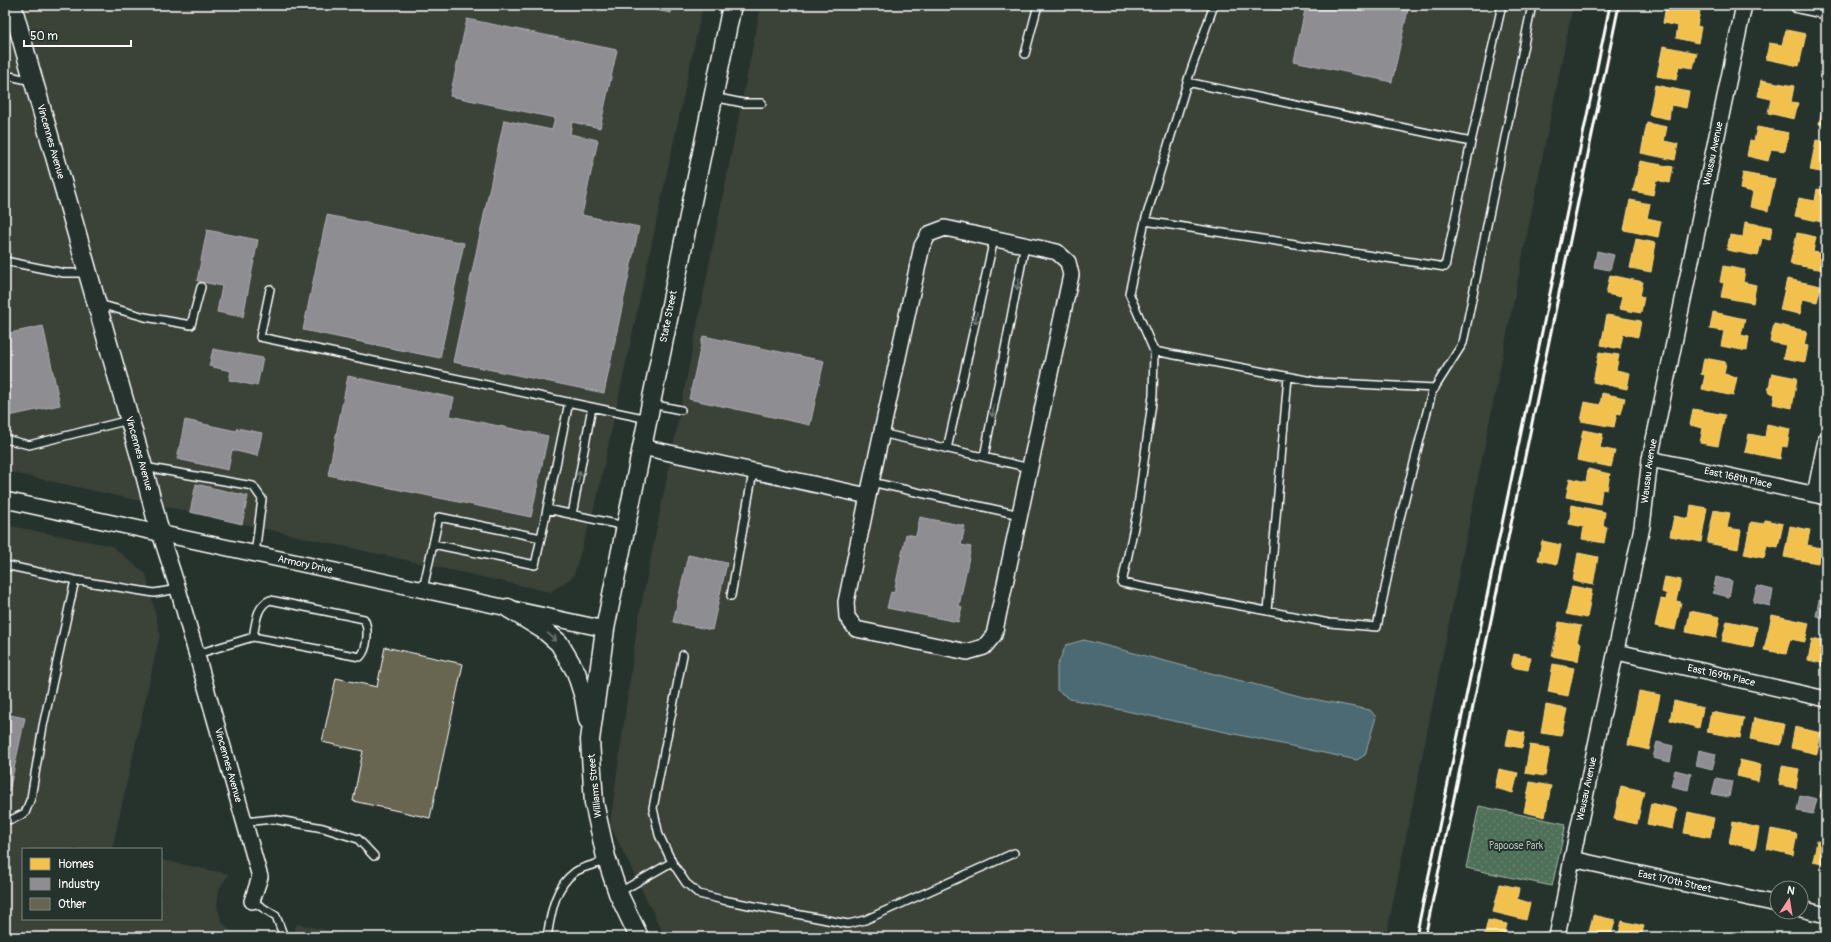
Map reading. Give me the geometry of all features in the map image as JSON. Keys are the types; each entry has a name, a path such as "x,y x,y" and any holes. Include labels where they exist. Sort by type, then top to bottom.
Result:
{"street":[{"name":"Vincennes Avenue","path":"12,5 130,420 160,533 197,654 260,877 252,901"},
{"name":"State Street","path":"605,629 732,5"},
{"name":"Wausau Avenue","path":"1557,937 1642,527 1650,459 1744,5"},
{"path":"1798,5 1826,11"},
{"path":"945,228 1025,245 1057,252 1068,262 1070,275 994,635 984,647 967,652 856,629 847,617 846,602 922,246 930,234 945,228"},
{"path":"1820,496 1826,440"},
{"path":"642,447 753,472 869,489"},
{"name":"East 168th Place","path":"1650,459 1820,496"},
{"name":"Armory Drive","path":"5,500 605,629"},
{"path":"508,608 544,630 559,643 578,679 584,697 590,740"},
{"name":"Williams Street","path":"605,629 590,740 594,803 607,861 618,892 639,937"},
{"name":"East 169th Place","path":"1617,652 1826,699"},
{"name":"East 170th Street","path":"1572,859 1769,902"},
{"path":"1809,911 1826,915"}],"lane":[{"path":"1025,54 1038,5"},
{"path":"1214,5 1187,82 1145,221 1129,292 1154,351 1153,395 1138,506 1122,583 1329,623 1377,627 1398,522 1432,392 1463,343 1532,5"},
{"path":"1274,5 1280,5"},
{"path":"1145,221 1445,267 1502,5"},
{"path":"5,75 34,81"},
{"path":"1187,82 1471,142"},
{"path":"713,97 743,103 762,103"},
{"path":"947,449 994,239"},
{"path":"984,457 1025,245"},
{"path":"5,262 64,273 88,273"},
{"path":"97,304 145,317 191,325 201,286"},
{"path":"270,289 260,337 592,407 649,412 682,410"},
{"path":"1154,351 1317,382 1435,388"},
{"path":"1268,611 1288,377"},
{"path":"433,544 535,565 568,402"},
{"path":"572,515 592,407"},
{"path":"5,439 29,444 130,420"},
{"path":"881,434 1030,468"},
{"path":"143,467 253,486 262,499 255,554"},
{"path":"731,596 753,472"},
{"path":"869,489 1020,515"},
{"path":"547,509 626,527"},
{"path":"423,590 439,517 540,538"},
{"path":"5,565 75,580 154,593 178,589"},
{"path":"5,820 13,819 25,813 31,798 43,726 75,580"},
{"path":"197,654 253,637 360,657 364,653 367,625 364,619 270,600 264,603 260,608 253,637"},
{"path":"683,655 653,808 659,835 672,862 686,883 700,894 723,900 848,924 865,920 1014,853"},
{"path":"244,822 273,819 323,828 358,838 374,856"},
{"path":"547,937 553,903 565,882 575,872 607,861"},
{"path":"618,892 672,862"},
{"path":"252,901 276,916 284,937"}],"shaded area":[{"path":"5,5 703,5 597,498 573,577 550,592 5,471"},
{"path":"761,5 1573,5 1386,937 665,937 610,825 637,627"},
{"path":"5,525 112,546 146,574 160,634 112,848 22,848 22,920 162,920 162,860 229,874 219,889 217,905 221,920 229,930 245,937 5,937"},
{"path":"297,924 361,937 285,937 293,935"}],"green space":[{"name":"Papoose Park","path":"1479,806 1566,824 1552,886 1466,868"}],"water":[{"path":"1084,640 1303,697 1370,710 1376,717 1365,755 1357,760 1070,699 1057,690 1057,666 1066,645"}],"building: Homes":[{"path":"1666,5 1700,11 1697,26 1701,27 1698,43 1676,38 1678,26 1663,23"},
{"path":"1786,30 1806,34 1799,66 1766,59 1769,43 1782,45"},
{"path":"1663,46 1697,53 1693,68 1679,66 1676,80 1657,76"},
{"path":"1761,80 1794,86 1791,102 1798,103 1794,119 1768,113 1771,99 1758,96"},
{"path":"1655,85 1689,92 1686,108 1671,105 1669,119 1649,115"},
{"path":"1826,94 1826,125 1819,124"},
{"path":"1647,123 1667,127 1664,141 1678,144 1675,160 1641,153"},
{"path":"1757,127 1789,133 1785,151 1771,149 1768,161 1747,156 1750,140 1754,141"},
{"path":"1816,140 1826,142 1826,173 1810,170"},
{"path":"1640,161 1673,167 1670,183 1656,180 1653,195 1633,191"},
{"path":"1743,173 1775,179 1768,211 1750,207 1753,192 1740,189"},
{"path":"1817,189 1826,191 1826,223 1795,216 1799,198 1815,201"},
{"path":"1630,200 1650,204 1647,218 1661,221 1658,237 1624,230"},
{"path":"1745,222 1772,227 1770,240 1762,238 1758,256 1727,250 1730,235 1743,237"},
{"path":"1797,233 1816,237 1813,252 1826,254 1824,270 1790,264"},
{"path":"1636,239 1656,243 1651,272 1630,268"},
{"path":"1723,266 1745,270 1743,282 1756,285 1753,303 1721,297 1724,283 1720,282"},
{"path":"1610,275 1643,282 1640,296 1644,297 1641,313 1619,309 1622,297 1606,294"},
{"path":"1787,279 1821,286 1817,302 1803,299 1800,314 1780,310"},
{"path":"1713,312 1745,319 1741,335 1749,337 1747,351 1721,346 1724,331 1710,329"},
{"path":"1607,315 1641,321 1638,337 1623,334 1620,349 1601,345"},
{"path":"1774,324 1807,331 1804,345 1808,346 1805,362 1783,358 1786,345 1770,342"},
{"path":"1599,352 1619,355 1616,370 1630,373 1627,389 1593,382"},
{"path":"1704,358 1726,362 1724,374 1737,377 1733,396 1702,389 1705,375 1701,374"},
{"path":"1772,373 1797,378 1792,408 1773,404 1775,394 1768,392"},
{"path":"1602,393 1625,398 1621,414 1617,413 1614,427 1581,421 1585,402 1600,405"},
{"path":"1693,409 1725,415 1718,446 1700,443 1703,428 1690,425"},
{"path":"1767,424 1790,429 1787,447 1782,446 1780,459 1745,452 1749,434 1765,437"},
{"path":"1583,430 1603,434 1600,448 1615,451 1611,467 1577,460"},
{"path":"1588,469 1610,474 1607,490 1602,489 1600,504 1566,497 1570,478 1586,482"},
{"path":"1572,505 1605,512 1603,526 1607,527 1604,543 1582,539 1584,527 1569,524"},
{"path":"1691,505 1707,508 1701,542 1670,536 1674,516 1689,519"},
{"path":"1714,510 1730,513 1727,528 1741,530 1738,549 1707,543"},
{"path":"1765,520 1783,524 1778,547 1767,545 1764,558 1744,554 1751,522 1764,524"},
{"path":"1790,526 1810,530 1807,545 1821,548 1818,563 1784,557"},
{"path":"1542,541 1561,545 1557,564 1538,560"},
{"path":"1578,553 1598,557 1593,585 1573,581"},
{"path":"1665,577 1681,580 1676,601 1681,602 1675,630 1655,626 1661,599 1666,600 1667,594 1662,592"},
{"path":"1572,586 1592,590 1587,618 1566,614"},
{"path":"1690,611 1720,617 1716,638 1686,632"},
{"path":"1772,615 1809,623 1805,642 1790,639 1786,654 1764,650"},
{"path":"1727,621 1757,627 1753,647 1722,641"},
{"path":"1559,622 1581,626 1577,642 1581,643 1578,661 1552,656"},
{"path":"1812,639 1826,642 1826,667 1821,666 1821,663 1808,660"},
{"path":"1514,654 1531,657 1528,670 1511,667"},
{"path":"1553,664 1574,668 1568,696 1548,692"},
{"path":"1639,691 1660,695 1649,750 1628,745"},
{"path":"1674,701 1703,708 1699,728 1670,720"},
{"path":"1546,705 1567,709 1561,736 1541,733"},
{"path":"1711,712 1744,718 1740,738 1707,732"},
{"path":"1754,718 1784,724 1780,745 1750,739"},
{"path":"1795,727 1821,733 1817,754 1791,748"},
{"path":"1509,730 1525,733 1522,748 1506,745"},
{"path":"1530,745 1550,748 1545,776 1525,773"},
{"path":"1740,760 1761,765 1758,781 1737,776"},
{"path":"1782,766 1799,769 1796,788 1779,785"},
{"path":"1499,769 1518,773 1513,793 1495,788"},
{"path":"1530,782 1551,786 1545,817 1524,812"},
{"path":"1621,786 1644,791 1637,824 1614,819"},
{"path":"1822,787 1826,788 1826,798 1820,797"},
{"path":"1651,803 1677,809 1673,829 1647,824"},
{"path":"1688,812 1714,818 1710,838 1684,833"},
{"path":"1733,822 1759,828 1755,849 1729,843"},
{"path":"1771,829 1797,834 1793,855 1767,849"},
{"path":"1817,841 1826,843 1826,864 1813,861"},
{"path":"1500,884 1519,888 1517,899 1530,903 1526,920 1493,912"},
{"path":"1593,915 1615,920 1611,937 1588,937"},
{"path":"1488,920 1507,924 1504,937 1484,937"},
{"path":"1622,921 1644,926 1641,936 1647,937 1618,937"},
{"path":"1672,933 1693,937 1671,937"}],"building: Industry":[{"path":"630,5 673,5 671,13"},
{"path":"1306,5 1409,5 1392,82 1294,61"},
{"path":"467,19 617,50 600,128 572,122 570,134 598,140 582,215 639,227 604,393 453,362 504,120 552,130 555,118 450,96"},
{"path":"327,215 464,243 440,358 303,330"},
{"path":"207,230 258,240 243,317 217,312 222,286 197,281"},
{"path":"1597,251 1614,255 1610,270 1594,267"},
{"path":"43,326 60,405 9,416 5,399 5,334"},
{"path":"703,336 824,361 810,425 689,399"},
{"path":"213,349 263,358 257,386 229,380 231,371 209,366"},
{"path":"348,376 454,398 450,416 548,436 531,517 328,475"},
{"path":"185,420 236,431 237,428 262,433 257,456 232,450 228,470 177,459"},
{"path":"196,484 248,496 242,524 190,512"},
{"path":"920,517 965,526 961,545 971,547 959,606 962,607 958,622 887,608 891,592 894,593 906,534 916,536"},
{"path":"688,555 727,563 712,630 673,622"},
{"path":"1716,577 1732,581 1729,597 1713,593"},
{"path":"1757,586 1773,590 1770,606 1753,602"},
{"path":"1819,600 1826,602 1826,618 1816,616"},
{"path":"5,714 25,718 9,792 5,791"},
{"path":"1657,742 1673,746 1670,762 1653,758"},
{"path":"1699,750 1716,754 1712,770 1696,766"},
{"path":"1675,770 1691,774 1688,790 1671,786"},
{"path":"1716,778 1732,781 1729,797 1712,794"},
{"path":"1800,795 1817,799 1813,814 1797,811"}],"building: Other":[{"path":"385,647 463,664 430,818 353,801 363,751 322,742 336,678 377,687"}],"railway":[{"path":"1416,937 1610,5"},
{"path":"1425,937 1619,5"}]}
